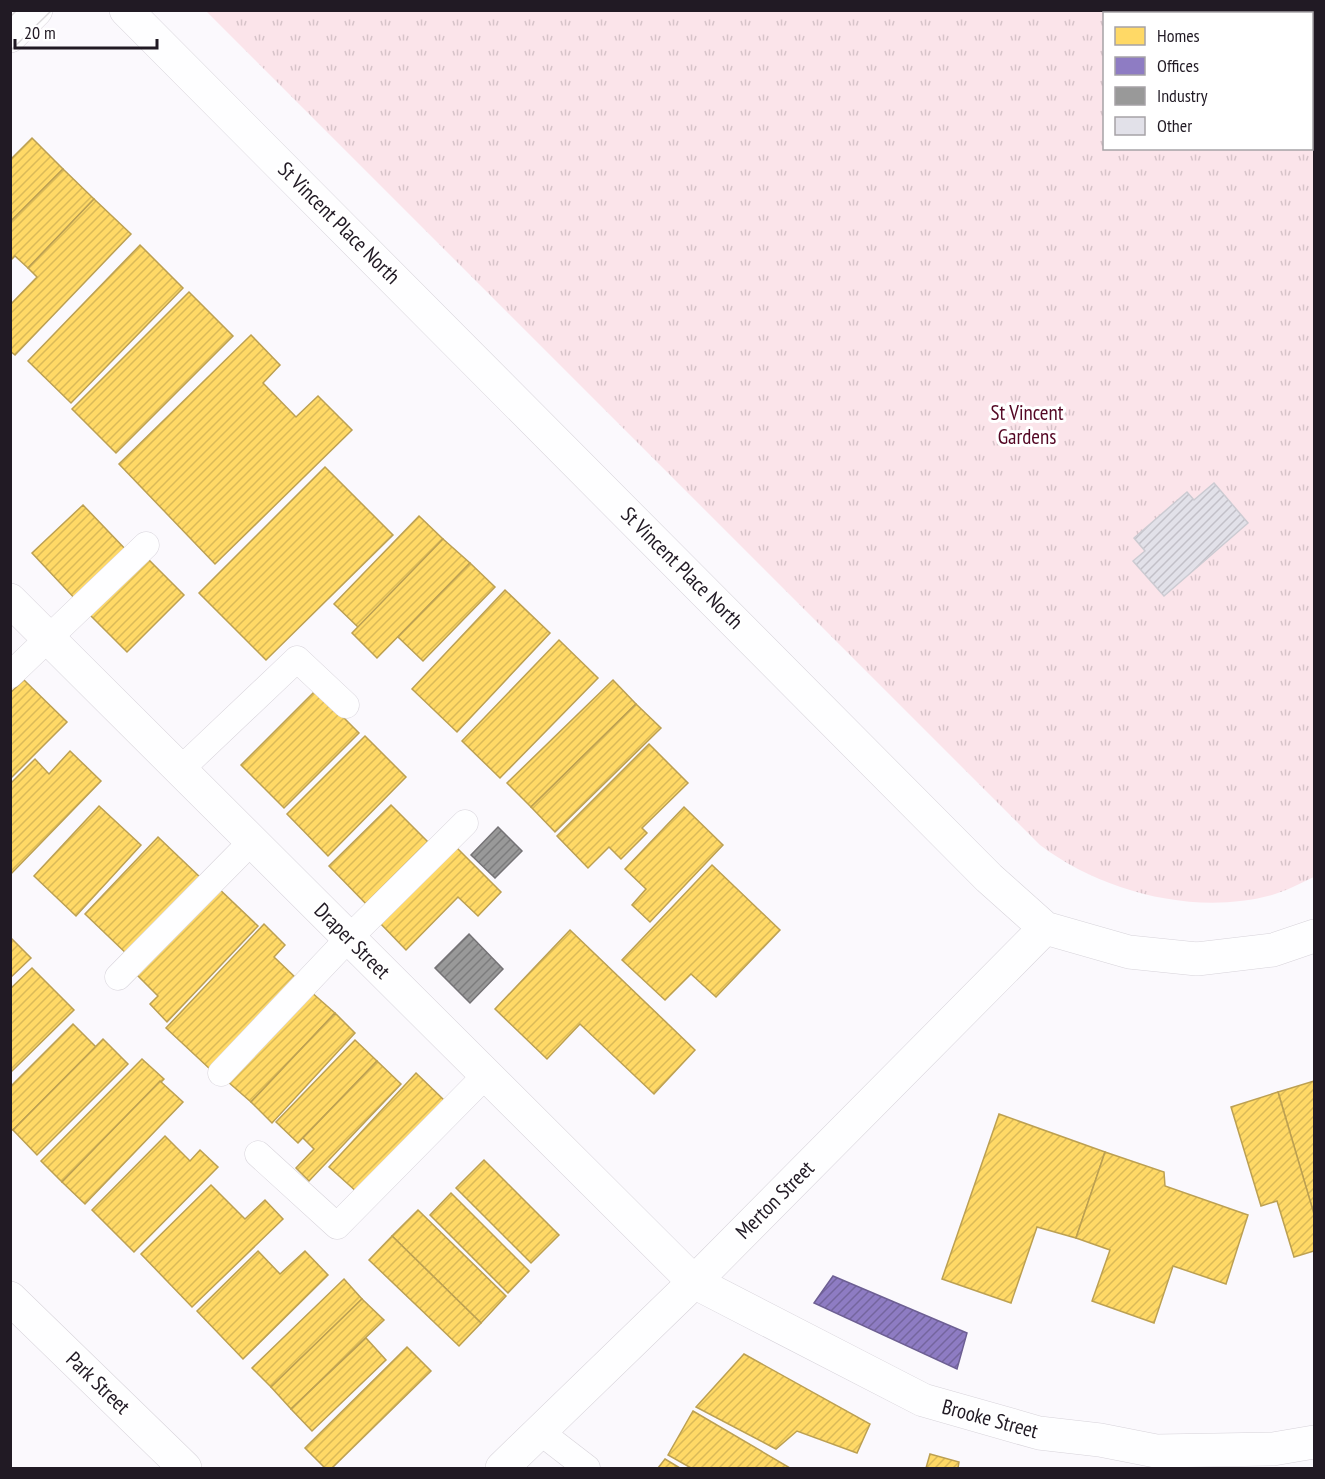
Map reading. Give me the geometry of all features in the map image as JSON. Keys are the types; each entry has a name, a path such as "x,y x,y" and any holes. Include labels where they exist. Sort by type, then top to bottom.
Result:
{"street":[{"path":"10,36 36,10"},
{"name":"St Vincent Place North","path":"126,10 989,878 1046,928 1129,952 1197,959 1273,950 1314,936"},
{"name":"Draper Street","path":"10,600 694,1282"},
{"name":"Merton Street","path":"502,1468 694,1282 1046,928"},
{"name":"Brooke Street","path":"694,1282 923,1401 1039,1433 1100,1440 1155,1460 1273,1449 1314,1442"},
{"name":"Park Street","path":"10,1298 185,1468"}],"lane":[{"path":"10,675 146,544"},
{"path":"180,770 297,659 346,705"},
{"path":"221,1073 349,938 465,823"},
{"path":"118,977 252,841"},
{"path":"258,1154 337,1226 486,1074"},
{"path":"539,1431 587,1468"}],"green space":[{"name":"St Vincent Gardens","path":"206,11 1203,11 1204,12 1103,12 1103,150 1313,150 1313,120 1314,877 1272,895 1242,901 1212,903 1181,901 1120,887 1092,876 1065,862 1040,845"}],"building: Homes":[{"path":"32,138 63,169 10,222 10,160"},
{"path":"63,169 94,199 28,268 15,256 10,261 10,222"},
{"path":"94,199 131,234 15,355 10,351 10,305 37,277 28,268"},
{"path":"140,245 183,288 71,403 28,361"},
{"path":"189,292 233,336 116,453 72,409"},
{"path":"251,335 280,365 263,383 296,417 318,396 352,430 215,564 119,464"},
{"path":"325,467 393,535 266,660 199,593"},
{"path":"83,505 129,553 78,602 32,553"},
{"path":"419,516 443,539 359,628 334,604"},
{"path":"443,539 470,563 377,658 352,633"},
{"path":"144,555 184,595 127,652 87,612"},
{"path":"470,563 495,587 423,661 398,637"},
{"path":"505,590 550,633 457,732 412,689"},
{"path":"559,640 598,678 500,778 462,741"},
{"path":"24,680 67,722 10,779 10,693"},
{"path":"613,680 636,704 531,807 507,783"},
{"path":"316,690 359,733 284,808 241,765"},
{"path":"636,704 661,728 555,832 531,807"},
{"path":"365,736 406,777 328,856 287,814"},
{"path":"649,744 688,783 642,828 647,833 621,859 609,847 588,868 557,836"},
{"path":"70,751 101,781 10,875 10,784 35,759 49,774"},
{"path":"391,805 433,847 371,909 329,866"},
{"path":"99,806 141,845 76,916 34,876"},
{"path":"684,807 723,845 650,922 632,905 646,889 625,869"},
{"path":"158,837 203,880 130,957 85,914"},
{"path":"453,844 501,892 478,916 458,897 406,950 378,921"},
{"path":"712,865 780,930 716,997 691,974 665,1000 622,960"},
{"path":"215,885 258,926 167,1022 150,1004 158,996 133,971"},
{"path":"264,924 285,945 274,957 297,979 211,1070 166,1028"},
{"path":"570,930 695,1050 654,1094 580,1024 547,1059 495,1009"},
{"path":"10,937 31,958 10,978"},
{"path":"32,968 74,1010 10,1073 10,989"},
{"path":"310,991 335,1013 251,1102 227,1081"},
{"path":"335,1013 355,1033 272,1123 251,1102"},
{"path":"73,1024 96,1047 13,1130 10,1128 10,1087"},
{"path":"103,1039 128,1064 37,1155 13,1130"},
{"path":"355,1040 377,1061 298,1143 276,1122"},
{"path":"142,1059 164,1079 62,1182 41,1161"},
{"path":"377,1061 401,1084 309,1181 296,1168 314,1149 303,1138"},
{"path":"416,1073 444,1100 358,1193 329,1167"},
{"path":"160,1081 183,1102 85,1204 62,1182"},
{"path":"1314,1081 1314,1214 1278,1092"},
{"path":"1278,1092 1314,1214 1314,1251 1294,1257 1277,1201 1261,1206 1231,1107"},
{"path":"999,1114 1105,1152 1076,1238 1037,1227 1011,1303 942,1279"},
{"path":"165,1136 190,1161 200,1150 218,1167 134,1252 92,1210"},
{"path":"1105,1152 1164,1172 1165,1186 1248,1215 1226,1284 1173,1266 1154,1323 1092,1301 1110,1250 1076,1238"},
{"path":"484,1160 559,1235 531,1263 456,1188"},
{"path":"211,1185 245,1219 265,1200 283,1219 192,1307 141,1254"},
{"path":"451,1193 529,1271 508,1293 430,1215"},
{"path":"418,1210 506,1296 481,1323 392,1236"},
{"path":"392,1236 481,1323 459,1346 369,1260"},
{"path":"258,1251 280,1274 305,1251 328,1275 243,1359 197,1311"},
{"path":"344,1279 362,1299 271,1387 252,1368"},
{"path":"362,1299 384,1320 291,1409 271,1387"},
{"path":"366,1338 386,1360 312,1431 291,1409"},
{"path":"407,1347 431,1371 332,1468 325,1468 305,1448"},
{"path":"744,1354 870,1424 857,1453 797,1431 776,1449 696,1407"},
{"path":"693,1411 790,1468 691,1468 668,1455"},
{"path":"930,1454 959,1462 958,1468 926,1468"},
{"path":"665,1459 680,1468 658,1468"}],"building: Offices":[{"path":"833,1276 967,1333 957,1369 814,1303"}],"building: Industry":[{"path":"498,827 522,851 495,878 471,855"},
{"path":"469,934 503,969 470,1003 435,968"}],"building: Other":[{"path":"1214,483 1248,523 1164,596 1133,561 1145,551 1134,538 1187,492 1194,500"}],"tram line":[{"path":"10,17 17,10"},
{"path":"10,51 52,10"}]}
